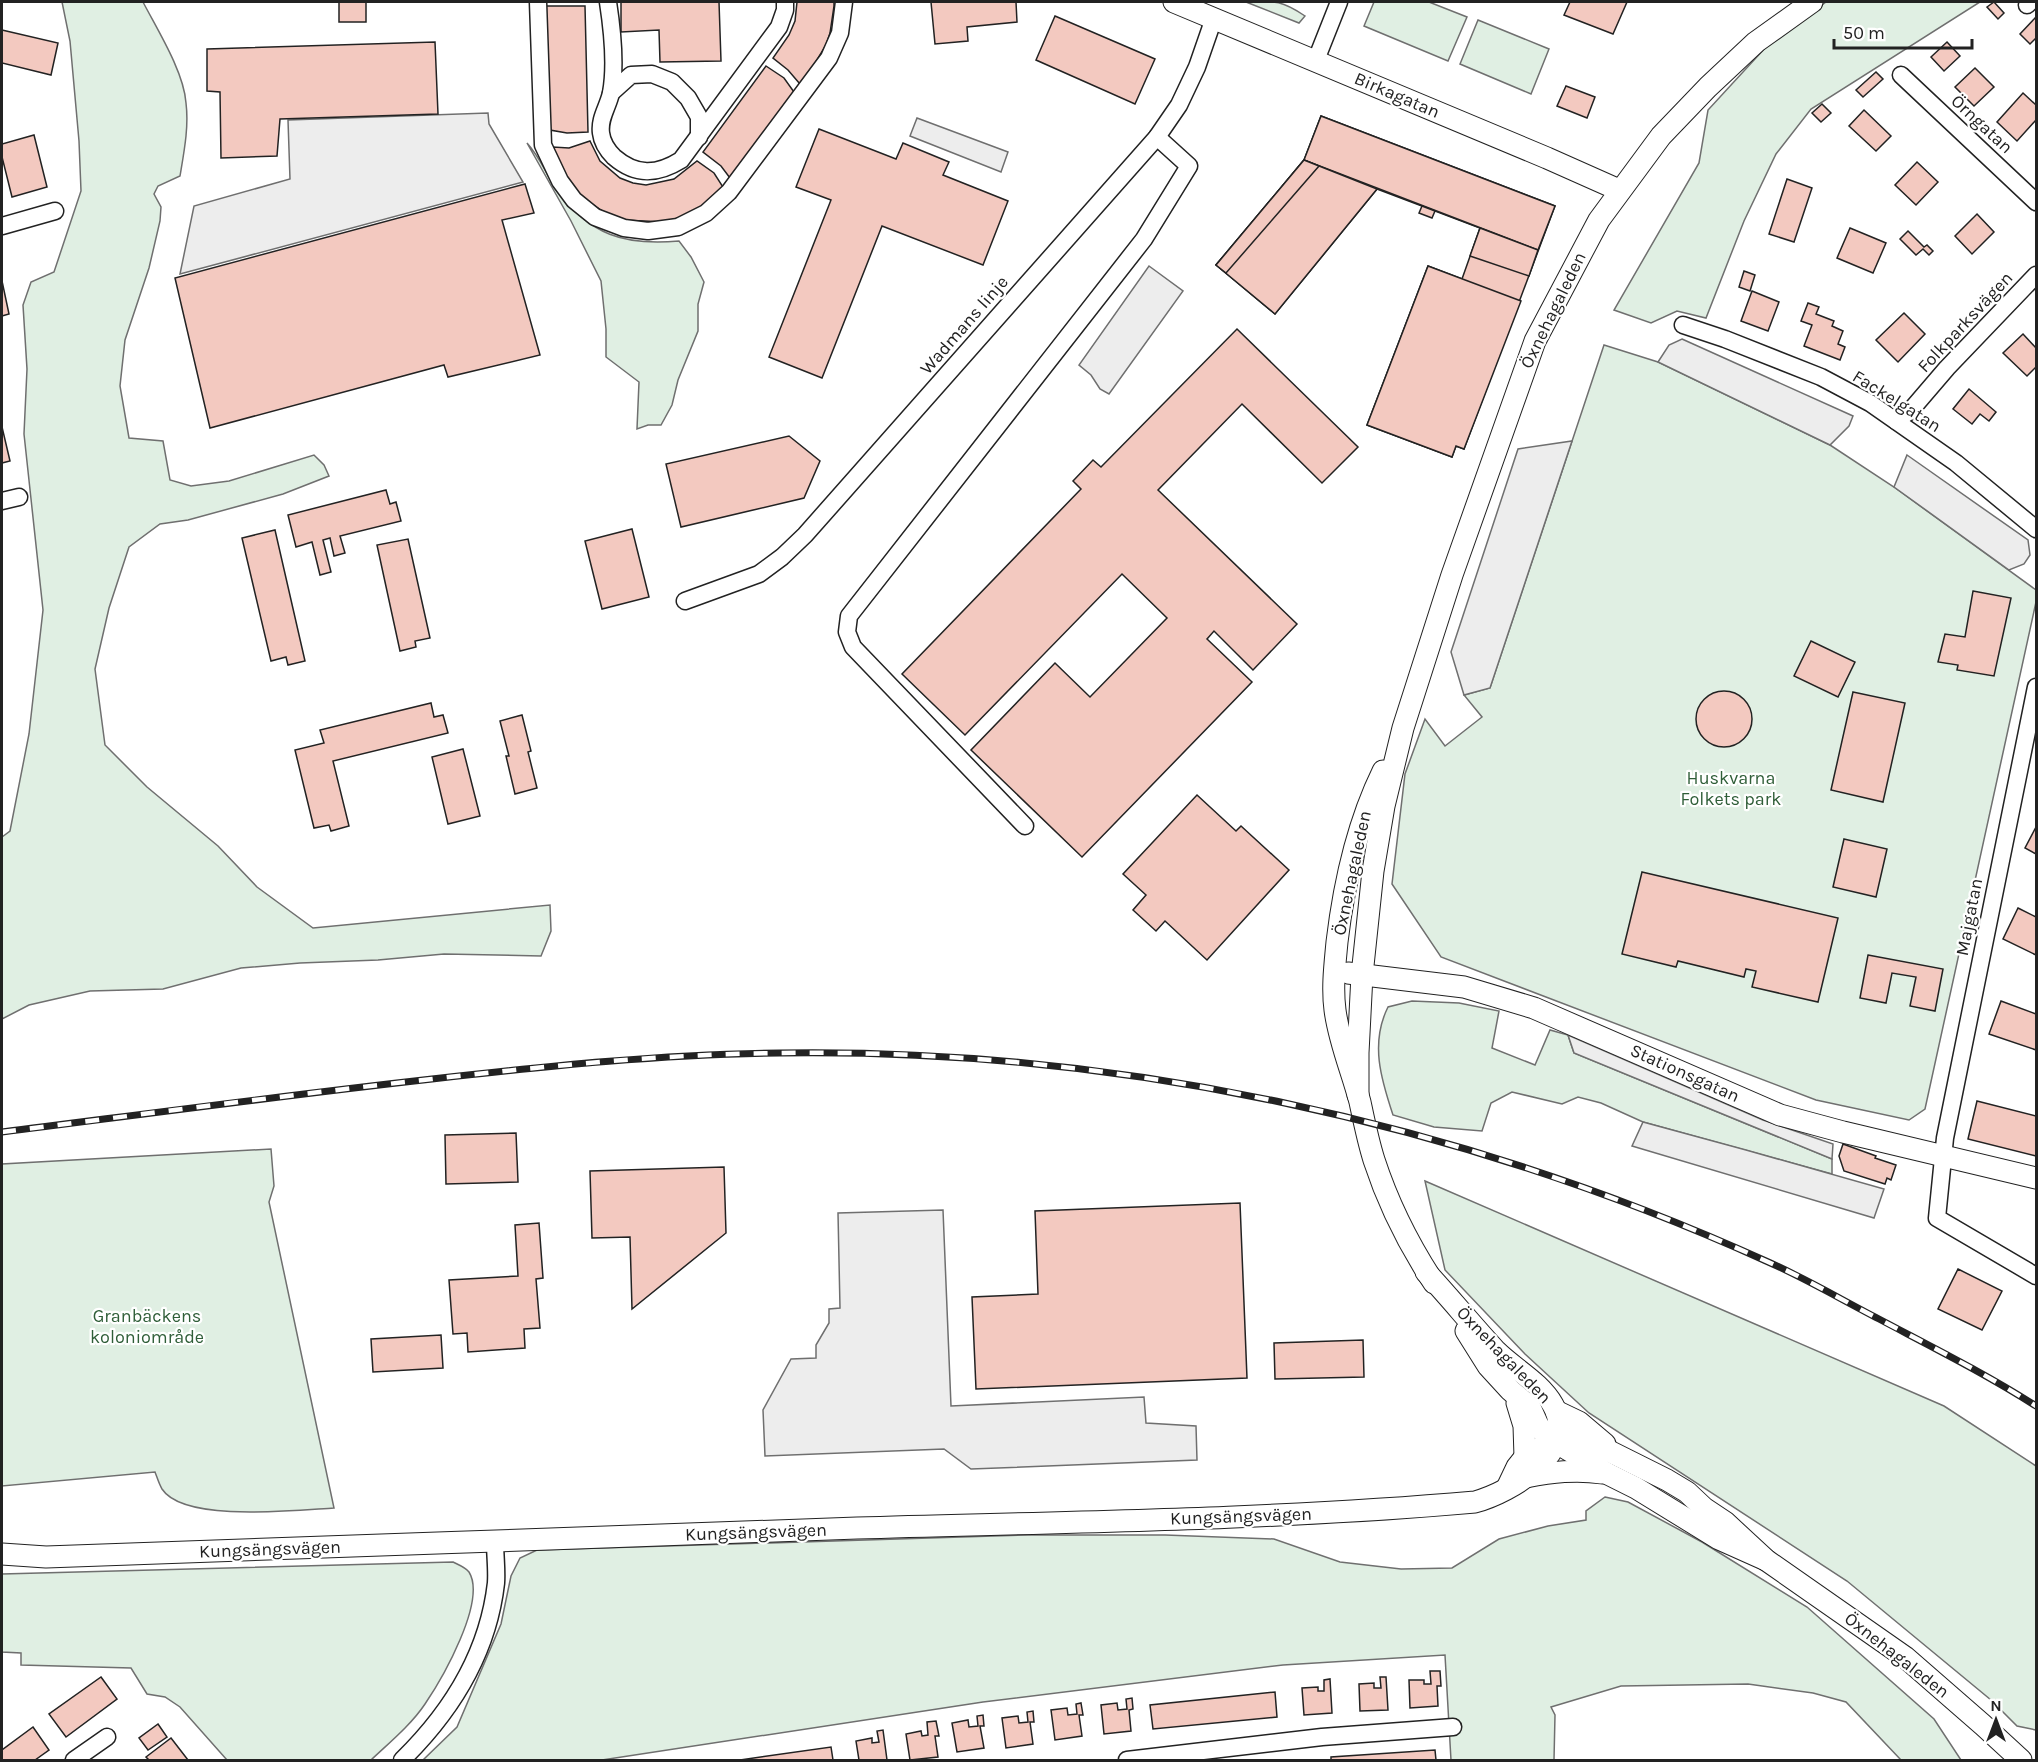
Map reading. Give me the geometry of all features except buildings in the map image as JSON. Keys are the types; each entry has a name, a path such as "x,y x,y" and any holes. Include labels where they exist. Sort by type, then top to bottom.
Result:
{"street":[{"path":"538,2 543,145 560,182 574,200 595,217 624,228 648,231 678,227 706,213 729,192 829,58 840,33 844,2"},
{"path":"608,2 614,36 611,93 602,117 601,134 608,151 621,163 637,171 668,169 681,160 779,27 785,10 785,2"},
{"name":"Birkagatan","path":"1174,2 1316,60 1619,190"},
{"path":"1316,60 1339,2"},
{"name":"Öxnehagaleden","path":"1358,1095 1362,975 1373,871 1382,817 1403,728 1452,575 1535,341 1599,220 1661,135 1756,42 1812,2"},
{"name":"Wadmans linje","path":"685,602 759,574 782,557 797,542 1157,137 1179,105 1197,68 1214,18"},
{"path":"611,93 631,75 652,74 672,82 688,98 699,117 699,138"},
{"name":"Örngatan","path":"1901,75 2037,202"},
{"path":"1025,826 853,647 847,632 849,616 1144,239 1189,166 1157,137"},
{"path":"2,226 55,211"},
{"name":"Folkparksvägen","path":"1896,421 1911,410 1947,368 2037,275"},
{"name":"Fackelgatan","path":"1683,325 1821,377 1870,402 1956,463 2037,529"},
{"path":"2,501 19,497"},
{"name":"Majgatan","path":"2037,687 2006,831 1943,1155 1938,1218 2037,1276"},
{"name":"Öxnehagaleden","path":"1403,728 1368,802 1354,852 1341,907 1334,972 1334,1007 1340,1040 1358,1095 1374,1160 1411,1247 1488,1366 1510,1390 1530,1407 1538,1425 1547,1437 1719,1539 1766,1560"},
{"name":"Stationsgatan","path":"1334,972 1464,987 1494,995 1543,1011 1780,1115 2037,1178"},
{"name":"Öxnehagaleden","path":"1426,1272 1498,1352 1545,1394 1556,1411 1559,1425 1555,1442"},
{"path":"1510,1390 1519,1407 1524,1426 1525,1467"},
{"name":"Öxnehagaleden","path":"1556,1411 1579,1422 1618,1455"},
{"name":"Öxnehagaleden","path":"1555,1442 1577,1439 1618,1455 1687,1492 1704,1508 1725,1522 1766,1560 1905,1658 2021,1761"},
{"name":"Kungsängsvägen","path":"2,1554 46,1557 1340,1512 1475,1502 1507,1489 1525,1467 1535,1449 1555,1442"},
{"name":"Kungsängsvägen","path":"1525,1467 1553,1472 1608,1474"},
{"path":"402,1761 422,1741 462,1688 485,1636 496,1581 495,1541"},
{"path":"1127,1761 1322,1737 1453,1727"},
{"path":"74,1761 107,1737"}],"green space":[{"path":"62,2 143,2 169,51 184,91 187,112 180,176 158,186 154,194 161,207 160,221 149,268 125,340 120,386 129,438 163,441 170,480 191,486 229,481 314,455 324,465 329,476 283,494 188,520 160,524 129,547 109,608 95,669 105,745 147,787 218,846 257,887 313,928 550,905 551,931 541,956 444,954 241,968 163,989 90,991 29,1005 2,1019 2,837 10,831 29,734 43,610 24,434 27,369 23,305 31,282 54,272 81,191 70,41"},
{"path":"1246,2 1277,3 1290,7 1305,16 1299,23"},
{"path":"1374,2 1429,2 1467,17 1448,61 1364,26"},
{"path":"1826,2 1980,2 1811,109 1776,154 1744,221 1706,318 1677,311 1651,323 1614,310 1699,163 1708,110 1766,47"},
{"path":"1478,20 1549,49 1531,94 1460,64"},
{"path":"527,143 557,190 582,218 610,234 625,239 679,241 691,257 704,282 698,304 698,331 678,380 672,405 661,425 648,425 637,429 639,382 606,357 606,329 601,281 571,221"},
{"name":"Huskvarna Folkets park","path":"1604,345 1658,362 1830,445 1894,487 2036,590 2036,602 1925,1109 1909,1120 1816,1100 1441,957 1392,884 1405,774 1425,719 1445,746 1482,717 1464,695 1490,688"},
{"path":"1412,1001 1459,1003 1499,1011 1492,1048 1535,1065 1550,1030 1568,1035 1574,1053 1832,1159 1832,1174 1643,1122 1601,1103 1578,1097 1562,1104 1512,1092 1491,1103 1482,1131 1434,1127 1393,1115 1381,1074 1380,1034 1388,1007"},
{"name":"Granbäckens koloniområde","path":"271,1149 274,1186 269,1202 334,1508 243,1512 193,1507 174,1500 162,1489 155,1472 2,1486 2,1164"},
{"path":"1425,1181 1944,1406 2036,1466 2036,1730 2017,1726 1991,1700 1847,1581 1589,1413 1525,1354 1445,1270"},
{"path":"1605,1497 1628,1502 1702,1542 1807,1607 1934,1719 1961,1760 1901,1760 1846,1702 1813,1693 1748,1684 1621,1686 1551,1707 1555,1715 1554,1760 1451,1760 1445,1655 1283,1665 983,1702 602,1760 423,1760 457,1727 501,1624 511,1576 520,1558 537,1550 1028,1535 1165,1535 1274,1539 1340,1562 1401,1569 1452,1568 1499,1539 1548,1526 1586,1520 1586,1511"},
{"path":"453,1562 469,1572 473,1585 472,1601 460,1640 442,1677 419,1712 400,1734 371,1760 227,1760 180,1707 165,1697 147,1694 131,1668 21,1665 21,1653 2,1652 2,1574"}],"shaded area":[{"path":"488,113 489,124 523,182 180,274 194,206 290,179 288,120"},
{"path":"917,118 1008,152 1001,172 910,136"},
{"path":"1149,266 1183,291 1109,394 1100,389 1091,375 1079,365"},
{"path":"1682,339 1853,416 1849,426 1830,445 1658,362 1669,345"},
{"path":"1572,441 1490,688 1464,695 1451,652 1518,449"},
{"path":"1907,455 2028,540 2030,555 2024,564 2009,570 1894,487"},
{"path":"1568,1035 1763,1120 1833,1144 1832,1159 1574,1053"},
{"path":"1643,1122 1884,1189 1874,1218 1632,1146"},
{"path":"943,1210 951,1406 1144,1397 1146,1423 1196,1426 1197,1460 971,1469 944,1449 765,1456 763,1410 791,1359 816,1358 816,1345 829,1323 829,1309 840,1308 838,1213"}],"railway":[{"path":"2,1132 475,1074 606,1062 736,1054 907,1055 1033,1064 1160,1080 1285,1103 1408,1133 1530,1169 1649,1212 1795,1275 1959,1361 2036,1406"}]}
